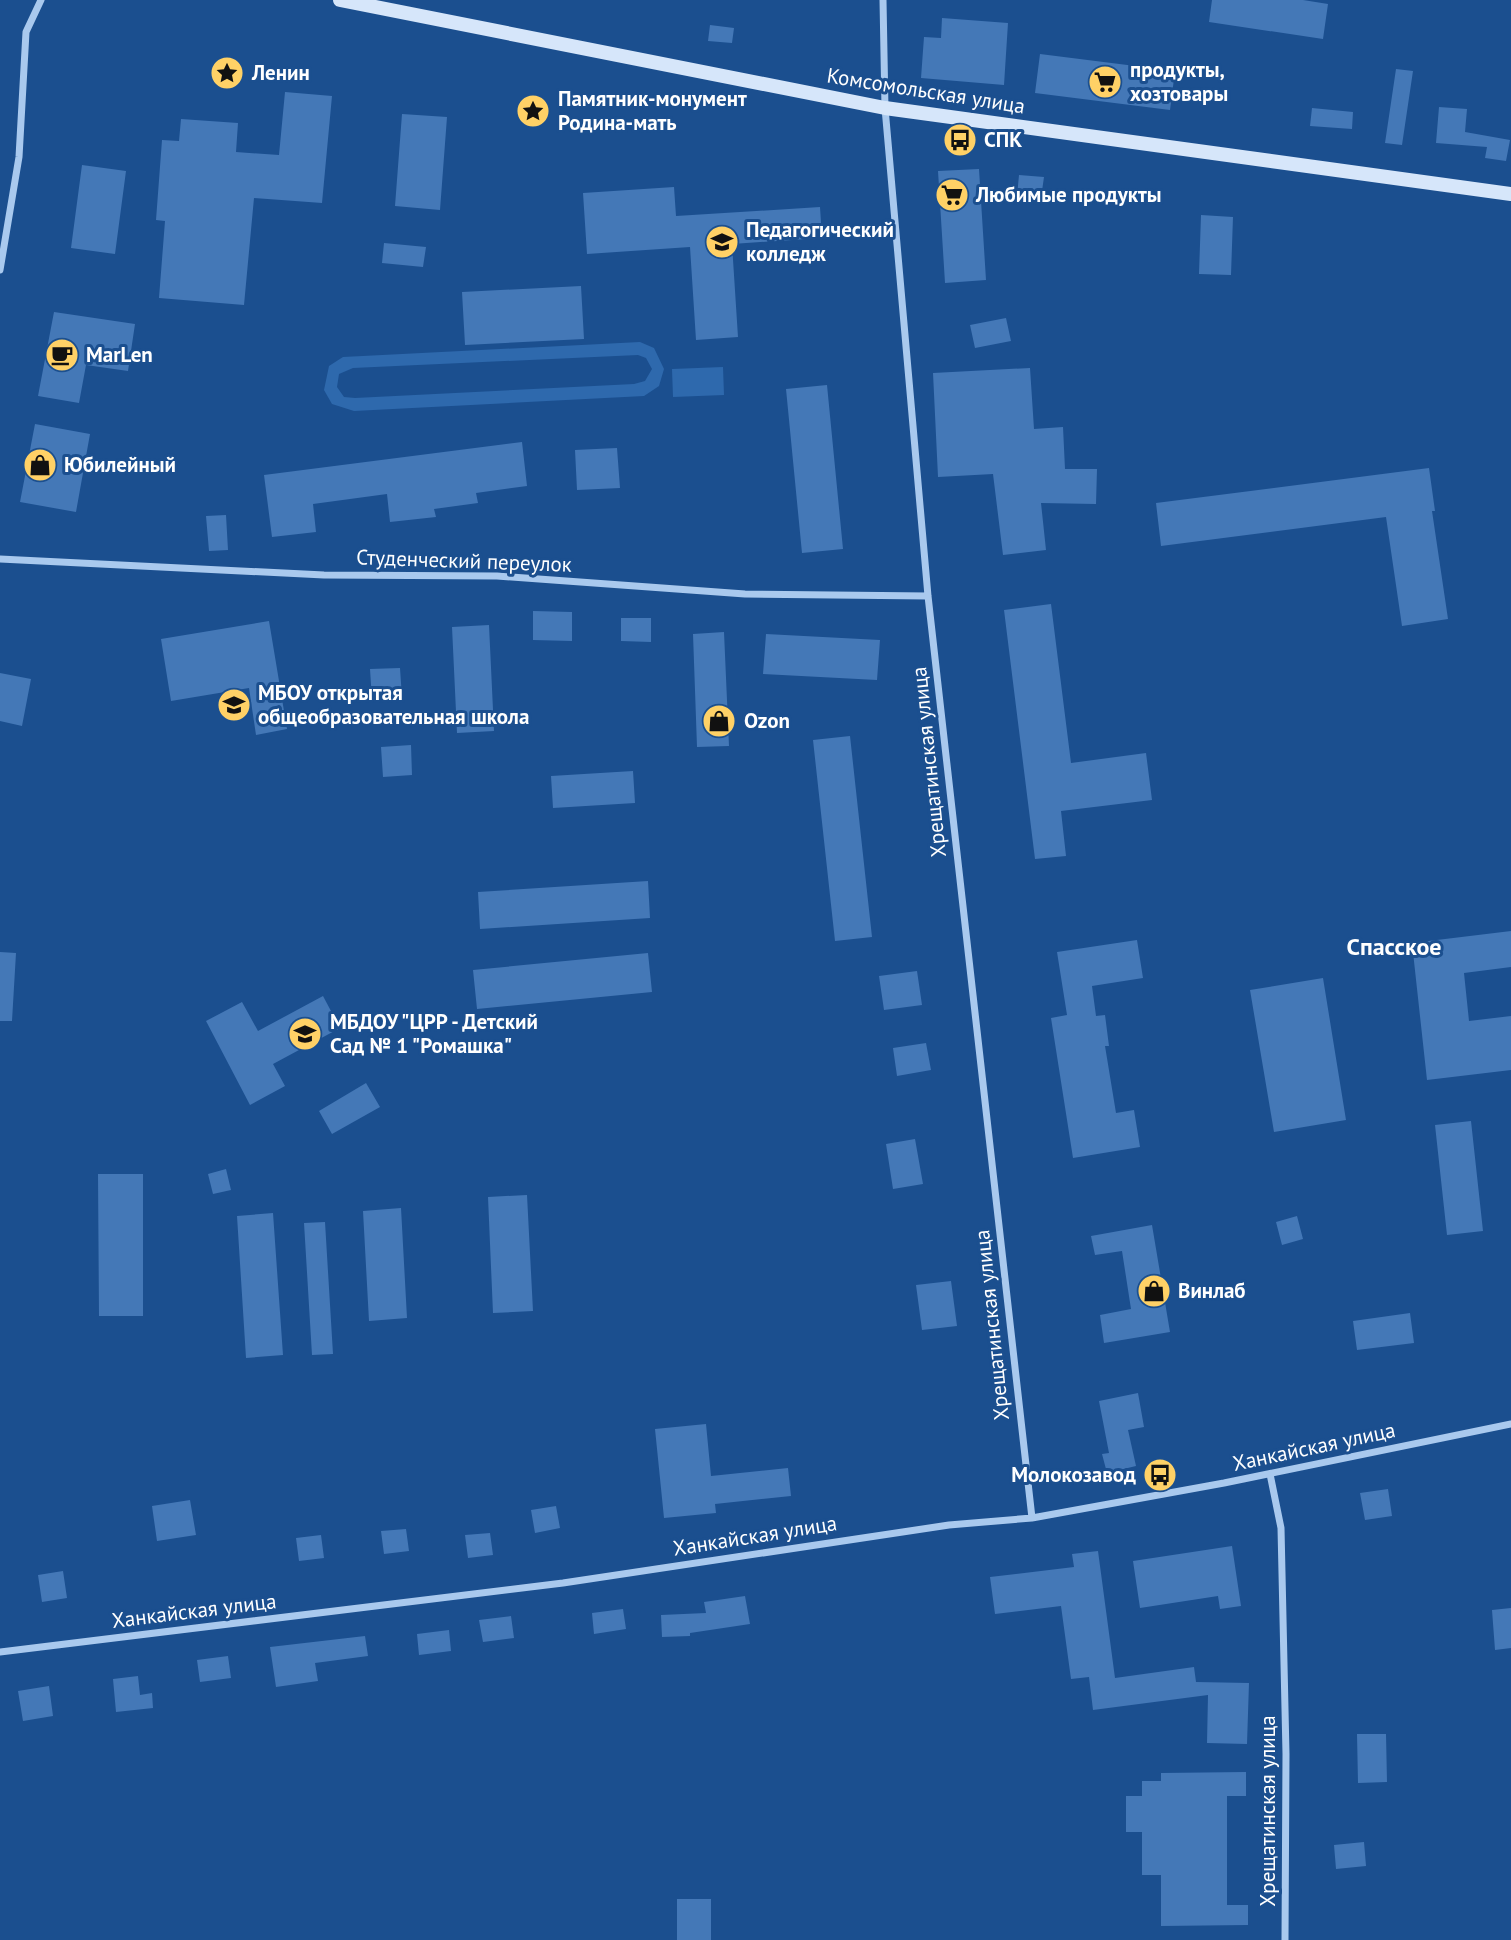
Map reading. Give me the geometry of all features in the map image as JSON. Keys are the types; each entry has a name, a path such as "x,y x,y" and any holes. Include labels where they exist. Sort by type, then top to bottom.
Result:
{"street":[{"path":"0,270 19,157 26,32 41,0"},
{"name":"Комсомольская улица","path":"340,0 885,108 1511,194"},
{"name":"Хрещатинская улица","path":"883,0 885,108 928,596 1032,1518"},
{"name":"Студенческий переулок","path":"0,559 324,576 497,576 745,594 928,596"},
{"name":"Ханкайская улица","path":"0,1652 563,1583 883,1534 1032,1518 1270,1474 1511,1424"},
{"name":"Хрещатинская улица","path":"1270,1474 1282,1528 1286,1754 1285,1940"}],"shaded area":[{"path":"640,342 654,348 664,369 659,386 644,396 354,411 332,404 324,390 329,366 343,357","holes":["638,355 646,358 652,369 645,381 634,384 355,398 344,397 337,387 339,374 353,368"]},
{"path":"723,367 724,395 673,397 672,369"}],"building":[{"path":"1212,0 1303,0 1328,4 1323,39 1209,22"},
{"path":"942,18 1008,23 1004,85 921,78 924,37 941,38"},
{"path":"710,25 734,28 732,43 708,41"},
{"name":"продукты, хозтовары","path":"1040,54 1175,71 1170,110 1035,93"},
{"path":"1396,69 1413,71 1402,145 1385,143"},
{"path":"285,92 332,96 322,203 254,198 244,305 159,298 165,221 156,220 162,140 179,141 181,119 238,123 236,152 279,155"},
{"path":"1439,107 1467,109 1465,132 1510,140 1506,161 1485,158 1487,147 1436,143"},
{"path":"1312,108 1353,112 1352,129 1310,126"},
{"path":"402,114 447,117 440,210 395,206"},
{"path":"82,165 126,171 115,254 71,248"},
{"path":"979,169 986,280 945,283 938,171"},
{"path":"1019,175 1044,177 1041,198 1017,196"},
{"path":"674,187 676,216 820,207 822,238 732,244 738,337 696,340 690,247 587,254 583,193"},
{"path":"1201,215 1233,217 1231,275 1199,274"},
{"path":"384,243 426,247 423,267 382,263"},
{"path":"581,286 584,339 465,345 462,292"},
{"path":"54,312 135,324 128,371 86,365 79,403 38,396"},
{"path":"1006,318 1011,341 975,348 970,325"},
{"path":"1030,368 1034,429 1063,427 1065,469 1097,469 1096,504 1041,503 1046,550 1003,555 993,474 938,477 933,373"},
{"path":"827,385 843,549 802,553 786,389"},
{"path":"35,424 90,434 76,512 20,502"},
{"path":"522,442 527,486 476,493 478,503 434,509 436,517 390,522 387,494 313,504 316,532 272,537 264,475"},
{"path":"617,448 620,488 577,490 575,450"},
{"path":"1429,468 1435,511 1432,511 1448,619 1402,626 1386,517 1161,546 1156,503"},
{"path":"226,515 228,550 209,551 206,516"},
{"path":"1051,604 1071,763 1146,753 1152,800 1061,811 1066,856 1035,859 1004,610"},
{"path":"533,611 572,612 572,641 533,640"},
{"path":"621,618 651,618 651,642 621,641"},
{"path":"269,621 287,729 256,735 249,688 171,701 161,639"},
{"path":"489,625 494,731 457,733 452,627"},
{"path":"724,632 729,746 697,747 693,634"},
{"path":"766,634 880,640 877,680 763,674"},
{"path":"400,668 402,698 372,700 370,669"},
{"path":"0,673 31,679 22,726 0,721"},
{"path":"850,736 872,937 835,941 813,740"},
{"path":"411,745 412,775 383,777 381,747"},
{"path":"633,771 635,803 553,808 551,776"},
{"path":"648,881 650,918 480,929 478,892"},
{"path":"1511,931 1511,967 1464,973 1469,1021 1511,1016 1511,1070 1427,1080 1412,943"},
{"path":"1137,940 1143,978 1092,986 1096,1016 1105,1015 1109,1046 1105,1046 1116,1113 1134,1110 1140,1147 1073,1158 1051,1018 1067,1015 1057,952"},
{"path":"0,952 16,953 12,1021 0,1021"},
{"path":"648,953 652,992 477,1009 473,970"},
{"path":"917,971 922,1005 884,1010 879,976"},
{"path":"1323,978 1346,1120 1274,1132 1250,990"},
{"path":"323,996 340,1028 273,1064 285,1086 250,1105 206,1021 242,1002 258,1031"},
{"path":"926,1043 931,1070 897,1076 893,1048"},
{"path":"366,1083 380,1107 332,1134 319,1111"},
{"path":"1471,1121 1483,1231 1447,1235 1435,1125"},
{"path":"915,1139 923,1184 893,1189 886,1144"},
{"path":"226,1169 231,1190 213,1194 208,1174"},
{"path":"98,1174 143,1174 143,1316 99,1316"},
{"path":"527,1195 533,1311 493,1313 488,1197"},
{"path":"401,1208 407,1318 369,1321 363,1211"},
{"path":"273,1213 283,1355 246,1358 237,1216"},
{"path":"1297,1216 1303,1239 1282,1245 1276,1222"},
{"path":"325,1222 333,1354 312,1355 304,1223"},
{"path":"1152,1225 1170,1332 1104,1343 1100,1315 1131,1309 1122,1251 1095,1255 1091,1236"},
{"path":"951,1281 957,1326 922,1330 916,1285"},
{"path":"1410,1313 1414,1343 1357,1350 1353,1321"},
{"path":"1138,1393 1144,1427 1128,1430 1136,1466 1107,1473 1102,1454 1109,1453 1099,1401"},
{"path":"706,1424 711,1476 788,1468 791,1496 715,1504 716,1513 664,1518 655,1429"},
{"path":"1388,1489 1392,1516 1365,1520 1360,1493"},
{"path":"190,1500 196,1535 157,1541 152,1506"},
{"path":"556,1506 560,1528 535,1533 531,1510"},
{"path":"406,1529 409,1551 384,1554 381,1531"},
{"path":"490,1533 493,1555 468,1558 465,1535"},
{"path":"321,1535 324,1558 299,1561 296,1538"},
{"path":"1232,1546 1241,1606 1220,1609 1218,1596 1140,1608 1133,1561"},
{"path":"1098,1551 1115,1678 1194,1667 1196,1682 1249,1683 1247,1744 1207,1743 1208,1695 1093,1710 1089,1677 1071,1679 1061,1606 995,1614 990,1577 1074,1567 1072,1554"},
{"path":"63,1571 67,1598 42,1602 38,1575"},
{"path":"745,1596 750,1624 690,1633 690,1636 662,1637 661,1615 706,1613 704,1602"},
{"path":"1511,1608 1511,1648 1495,1650 1492,1610"},
{"path":"623,1609 626,1629 594,1634 592,1613"},
{"path":"511,1616 514,1638 483,1642 479,1620"},
{"path":"449,1630 451,1651 419,1655 417,1634"},
{"path":"365,1636 368,1656 315,1663 318,1681 276,1687 270,1647"},
{"path":"228,1656 231,1678 200,1682 197,1660"},
{"path":"138,1676 140,1695 152,1693 153,1708 116,1712 113,1679"},
{"path":"49,1686 53,1716 23,1721 18,1691"},
{"path":"1357,1734 1386,1734 1387,1782 1358,1783"},
{"path":"1246,1772 1246,1796 1227,1796 1227,1905 1248,1905 1248,1925 1161,1926 1161,1875 1142,1875 1142,1832 1126,1832 1126,1796 1142,1796 1142,1781 1161,1781 1161,1773"},
{"path":"1364,1842 1366,1866 1336,1869 1334,1845"},
{"path":"677,1899 711,1899 711,1940 677,1940"}],"place":[{"name":"Ленин","path":"227,73"},
{"name":"продукты, хозтовары","path":"1105,82"},
{"name":"Памятник-монумент Родина-мать","path":"533,111"},
{"name":"СПК","path":"960,140"},
{"name":"Любимые продукты","path":"952,195"},
{"name":"Педагогический колледж","path":"722,242"},
{"name":"MarLen","path":"62,355"},
{"name":"Юбилейный","path":"40,465"},
{"name":"МБОУ открытая общеобразовательная школа","path":"234,705"},
{"name":"Ozon","path":"719,721"},
{"name":"МБДОУ \"ЦРР - Детский Сад № 1 \"Ромашка\"","path":"305,1034"},
{"name":"Винлаб","path":"1154,1291"},
{"name":"Молокозавод","path":"1160,1475"}],"district":[{"name":"Спасское","path":"1394,947"}]}
